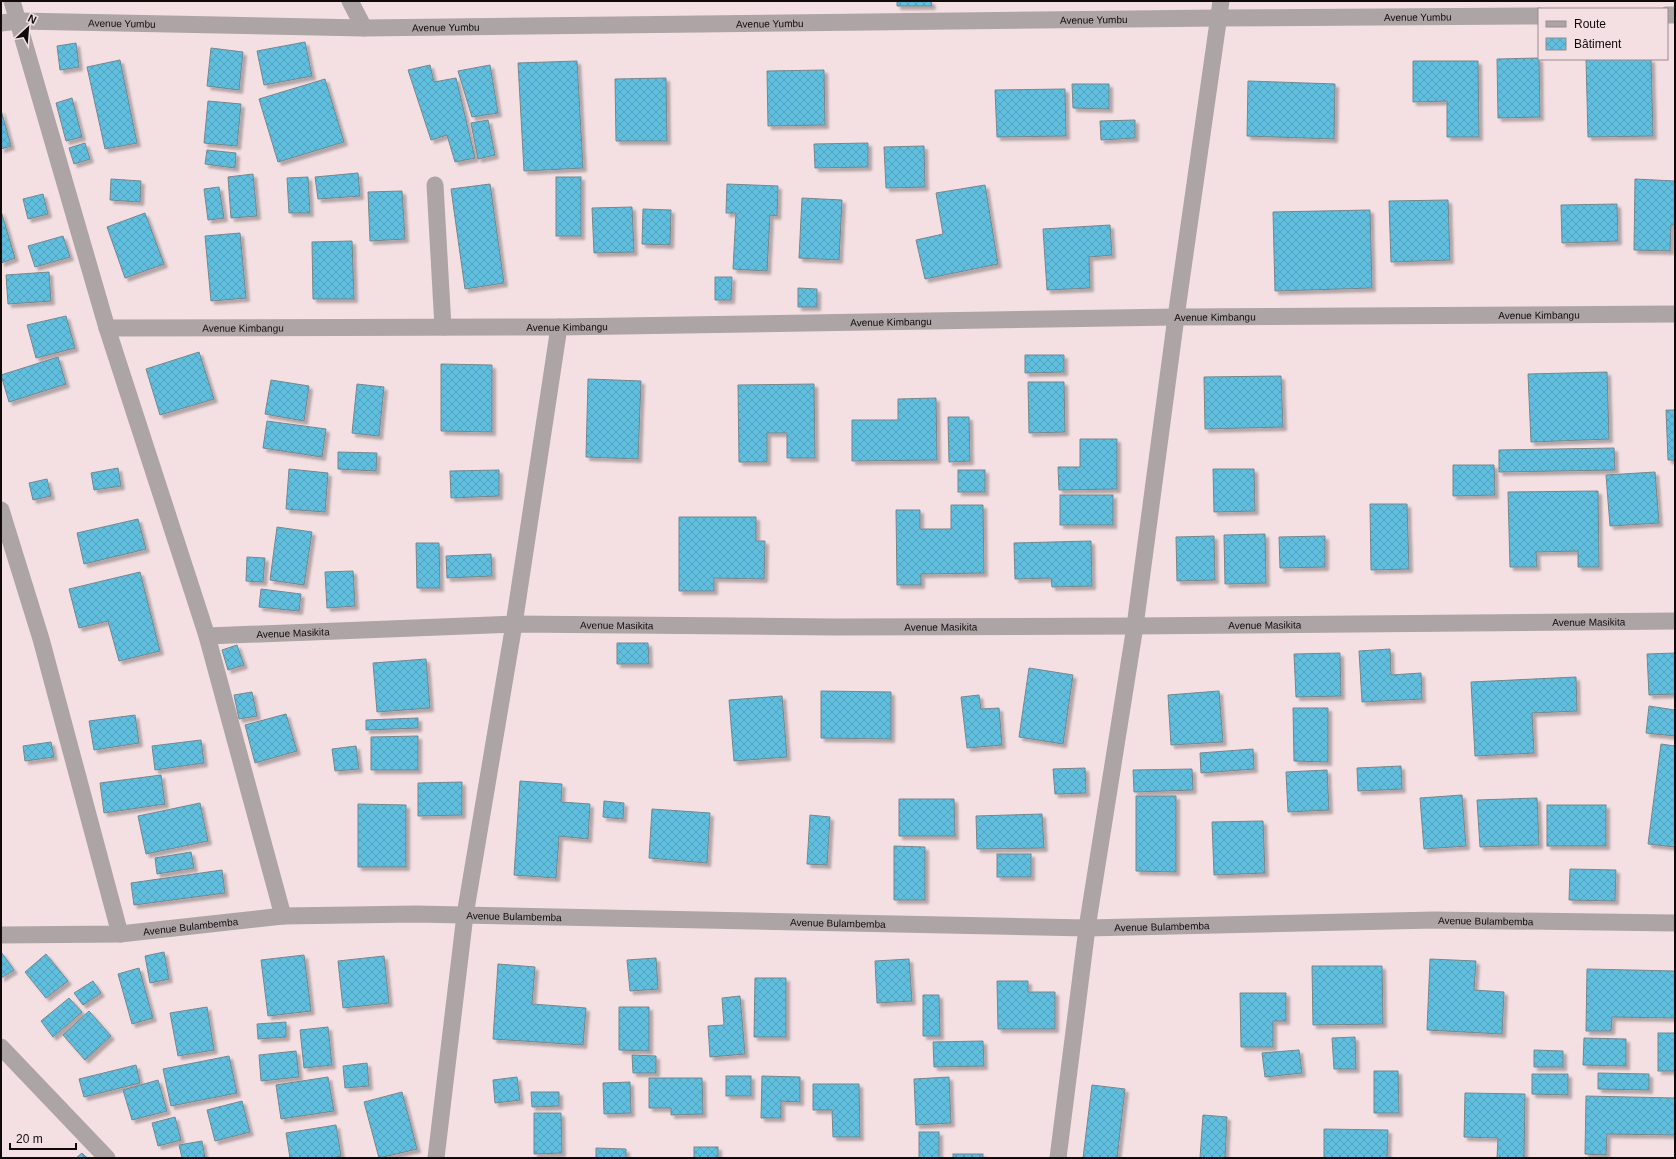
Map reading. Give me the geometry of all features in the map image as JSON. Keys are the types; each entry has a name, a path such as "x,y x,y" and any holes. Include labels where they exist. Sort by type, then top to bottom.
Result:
{"street":[{"path":"12,1 107,328 208,636 283,916"},
{"path":"350,1 364,28"},
{"path":"1058,1158 1087,928 1135,626 1176,317 1221,1"},
{"name":"Avenue Yumbu","path":"1,23 19,21 364,28 1218,18 1538,16"},
{"path":"435,185 443,327"},
{"name":"Avenue Kimbangu","path":"107,328 559,327 1176,317 1675,314"},
{"path":"436,1158 466,915 514,624 559,327"},
{"path":"1,510 41,638 120,934"},
{"name":"Avenue Masikita","path":"208,636 514,624 827,627 1675,621"},
{"name":"Avenue Bulambemba","path":"1,934 120,934 283,916 466,915 1087,928 1434,920 1675,923"},
{"path":"1,1047 107,1158"}],"building":[{"path":"897,1 931,1 932,6 897,6"},
{"path":"305,42 312,76 264,85 257,51"},
{"path":"76,43 79,67 60,70 57,46"},
{"path":"211,48 243,52 239,90 207,86"},
{"path":"1538,58 1540,117 1498,118 1497,59"},
{"path":"120,60 137,143 105,149 87,67"},
{"path":"1586,60 1651,60 1653,136 1588,137"},
{"path":"577,61 583,168 524,171 518,63"},
{"path":"1413,61 1478,61 1479,137 1447,137 1447,101 1413,102"},
{"path":"430,65 434,82 456,78 475,158 455,162 447,135 431,140 408,70"},
{"path":"490,65 498,113 472,117 458,71"},
{"path":"824,70 825,125 768,126 767,71"},
{"path":"666,78 667,141 616,141 615,79"},
{"path":"325,79 344,142 278,162 259,99"},
{"path":"1248,81 1335,84 1334,139 1247,136"},
{"path":"1072,84 1109,84 1109,109 1073,108"},
{"path":"1065,89 1066,136 997,137 995,90"},
{"path":"72,98 82,137 66,141 56,103"},
{"path":"208,101 241,104 237,146 204,143"},
{"path":"1,110 11,146 1,149"},
{"path":"488,120 495,155 478,159 471,123"},
{"path":"1135,120 1135,138 1101,140 1100,121"},
{"path":"85,143 90,159 74,164 69,148"},
{"path":"868,143 868,167 815,168 814,144"},
{"path":"924,146 925,187 886,188 884,147"},
{"path":"207,150 236,153 235,168 205,164"},
{"path":"358,173 360,196 318,199 315,177"},
{"path":"253,174 257,216 231,218 228,177"},
{"path":"308,177 310,213 289,213 287,178"},
{"path":"556,177 581,177 581,236 556,236"},
{"path":"111,179 141,181 140,202 110,200"},
{"path":"1635,179 1675,181 1675,225 1671,225 1670,251 1634,250"},
{"path":"490,184 504,283 465,289 451,189"},
{"path":"727,184 778,186 777,216 770,215 767,271 733,269 736,213 726,213"},
{"path":"985,185 998,264 925,279 916,240 943,234 936,193"},
{"path":"219,187 224,218 208,220 204,189"},
{"path":"402,191 405,239 370,241 368,192"},
{"path":"43,194 48,214 28,219 23,199"},
{"path":"802,198 842,200 839,260 799,258"},
{"path":"1448,200 1450,260 1391,262 1389,201"},
{"path":"1617,204 1618,241 1562,243 1561,205"},
{"path":"632,207 634,252 594,253 592,208"},
{"path":"643,209 671,210 670,245 642,244"},
{"path":"1370,210 1372,288 1275,291 1273,212"},
{"path":"1,211 15,258 1,263"},
{"path":"145,213 164,264 125,278 107,227"},
{"path":"1110,225 1112,255 1089,257 1090,288 1047,290 1043,229"},
{"path":"240,233 246,298 211,301 205,236"},
{"path":"63,236 70,257 35,267 28,246"},
{"path":"352,241 354,299 313,299 312,242"},
{"path":"49,272 51,301 8,304 6,275"},
{"path":"715,277 732,277 731,300 715,300"},
{"path":"798,288 817,289 817,307 798,307"},
{"path":"66,316 75,348 36,358 27,325"},
{"path":"199,352 214,399 160,415 146,369"},
{"path":"1025,355 1064,355 1064,372 1025,373"},
{"path":"58,357 66,384 9,402 1,375"},
{"path":"441,364 492,365 492,432 441,431"},
{"path":"1607,372 1609,439 1531,442 1528,374"},
{"path":"1281,376 1283,427 1205,429 1204,377"},
{"path":"588,379 641,381 638,459 586,457"},
{"path":"271,380 309,386 304,421 265,414"},
{"path":"1028,382 1064,382 1065,432 1029,433"},
{"path":"357,384 384,387 379,436 352,433"},
{"path":"814,384 815,458 787,458 787,433 767,433 767,462 739,462 738,385"},
{"path":"936,398 937,460 852,461 852,420 898,420 898,399"},
{"path":"1666,410 1675,410 1675,460 1668,460"},
{"path":"948,417 969,417 970,461 949,462"},
{"path":"267,421 326,429 322,457 263,448"},
{"path":"1080,439 1117,439 1117,489 1059,490 1058,467 1080,467"},
{"path":"1614,448 1615,470 1499,472 1499,450"},
{"path":"338,452 377,453 376,471 338,469"},
{"path":"1453,465 1494,465 1495,495 1453,496"},
{"path":"118,468 121,486 94,490 91,473"},
{"path":"289,469 328,473 325,512 286,509"},
{"path":"1213,469 1254,469 1255,511 1214,512"},
{"path":"499,470 499,496 451,498 450,471"},
{"path":"958,470 985,470 985,492 958,492"},
{"path":"1655,472 1659,523 1610,526 1606,475"},
{"path":"47,479 51,496 33,500 29,483"},
{"path":"1598,491 1599,567 1578,567 1578,551 1536,552 1537,567 1510,567 1508,492"},
{"path":"1060,495 1113,495 1113,525 1060,525"},
{"path":"1370,504 1407,504 1409,569 1371,570"},
{"path":"951,505 983,505 984,573 921,574 921,585 897,585 896,510 920,510 920,529 951,529"},
{"path":"679,517 756,517 756,541 765,541 764,579 714,578 714,591 679,591"},
{"path":"138,519 146,549 84,564 77,533"},
{"path":"277,527 312,532 304,585 270,580"},
{"path":"1265,534 1266,583 1225,584 1224,535"},
{"path":"1214,536 1215,580 1177,581 1176,537"},
{"path":"1325,536 1325,567 1280,568 1279,537"},
{"path":"1091,541 1092,586 1052,587 1051,578 1015,579 1014,543"},
{"path":"416,543 439,543 440,588 417,588"},
{"path":"491,554 492,576 447,578 446,556"},
{"path":"247,557 265,558 263,582 246,581"},
{"path":"353,571 355,606 327,608 325,572"},
{"path":"140,572 160,651 119,661 108,621 79,628 69,589"},
{"path":"261,589 301,594 299,611 259,607"},
{"path":"617,643 648,643 649,664 617,664"},
{"path":"237,645 244,665 228,670 222,650"},
{"path":"1390,649 1391,675 1421,673 1422,699 1362,702 1359,651"},
{"path":"1340,653 1341,696 1296,697 1294,654"},
{"path":"1675,653 1675,694 1649,695 1647,654"},
{"path":"426,659 430,708 377,712 373,663"},
{"path":"1029,668 1073,675 1063,744 1019,737"},
{"path":"1576,677 1577,711 1532,713 1534,753 1475,756 1471,682"},
{"path":"821,691 891,692 891,739 821,738"},
{"path":"1219,691 1223,742 1171,745 1168,695"},
{"path":"252,692 257,716 239,719 234,695"},
{"path":"979,695 981,709 999,708 1002,745 967,748 961,697"},
{"path":"782,696 787,757 734,761 729,700"},
{"path":"1649,706 1675,710 1675,736 1646,733"},
{"path":"1293,708 1328,708 1328,762 1294,761"},
{"path":"286,714 297,751 255,763 245,725"},
{"path":"135,715 139,743 94,750 89,721"},
{"path":"418,718 418,728 366,730 366,720"},
{"path":"418,736 418,770 371,770 371,737"},
{"path":"201,740 204,763 155,770 152,746"},
{"path":"51,742 54,757 25,761 23,746"},
{"path":"1661,744 1675,746 1675,847 1648,844"},
{"path":"356,746 359,769 335,771 332,749"},
{"path":"1253,749 1254,769 1201,773 1200,753"},
{"path":"1401,766 1402,789 1358,791 1357,768"},
{"path":"1085,768 1086,793 1055,794 1053,769"},
{"path":"1192,769 1193,790 1134,792 1133,770"},
{"path":"1327,770 1329,810 1288,812 1286,772"},
{"path":"161,775 165,804 104,813 100,783"},
{"path":"520,781 562,784 561,802 590,804 588,839 559,836 556,878 514,875"},
{"path":"462,782 462,815 418,816 418,783"},
{"path":"1462,795 1466,846 1424,849 1420,798"},
{"path":"1136,796 1176,796 1176,872 1136,871"},
{"path":"1537,798 1539,845 1480,847 1477,800"},
{"path":"899,799 954,799 955,836 899,836"},
{"path":"604,801 624,803 623,819 603,817"},
{"path":"200,803 208,841 146,854 138,816"},
{"path":"358,804 406,805 406,867 358,867"},
{"path":"1547,805 1606,805 1606,846 1547,846"},
{"path":"652,809 710,813 707,863 649,858"},
{"path":"1042,814 1044,848 977,849 976,816"},
{"path":"810,815 830,817 827,865 807,864"},
{"path":"1263,821 1265,873 1214,875 1212,822"},
{"path":"894,846 925,847 925,900 894,900"},
{"path":"191,852 194,868 157,874 155,858"},
{"path":"997,854 1031,854 1031,877 997,877"},
{"path":"1570,869 1616,870 1615,901 1569,900"},
{"path":"222,870 225,893 134,905 131,883"},
{"path":"1,952 14,970 1,978"},
{"path":"164,952 169,979 150,983 145,956"},
{"path":"46,954 68,981 46,998 25,972"},
{"path":"304,955 311,1011 268,1016 261,960"},
{"path":"384,956 389,1003 343,1008 338,961"},
{"path":"656,958 658,989 630,991 627,960"},
{"path":"909,959 912,1001 877,1003 875,961"},
{"path":"1430,959 1476,961 1474,990 1504,992 1502,1034 1427,1030"},
{"path":"498,964 535,967 532,1004 586,1008 583,1045 493,1039"},
{"path":"1312,966 1382,966 1383,1024 1313,1025"},
{"path":"139,968 153,1018 132,1024 118,974"},
{"path":"1587,969 1675,971 1675,1018 1612,1017 1611,1031 1586,1031"},
{"path":"755,978 786,978 786,1037 754,1037"},
{"path":"93,981 101,993 83,1005 74,993"},
{"path":"997,981 1028,981 1028,992 1055,992 1055,1029 998,1029"},
{"path":"1240,993 1286,993 1286,1021 1273,1021 1273,1047 1241,1047"},
{"path":"923,995 939,995 940,1036 923,1036"},
{"path":"740,996 745,1054 710,1057 708,1026 724,1025 722,998"},
{"path":"69,998 82,1012 53,1037 41,1021"},
{"path":"207,1007 214,1050 178,1056 170,1013"},
{"path":"619,1007 649,1007 649,1051 619,1050"},
{"path":"89,1011 111,1036 85,1060 63,1035"},
{"path":"286,1022 286,1037 258,1039 257,1024"},
{"path":"328,1027 332,1065 304,1068 300,1030"},
{"path":"1658,1033 1675,1033 1675,1071 1658,1071"},
{"path":"1355,1037 1356,1069 1334,1069 1332,1038"},
{"path":"1584,1038 1626,1039 1626,1066 1583,1065"},
{"path":"983,1041 984,1066 934,1067 933,1042"},
{"path":"1299,1050 1302,1073 1265,1077 1262,1053"},
{"path":"1534,1050 1563,1051 1563,1067 1534,1067"},
{"path":"296,1051 299,1077 261,1081 259,1055"},
{"path":"632,1055 656,1056 656,1073 633,1073"},
{"path":"229,1056 237,1093 171,1106 163,1069"},
{"path":"367,1063 369,1086 345,1088 343,1066"},
{"path":"136,1065 140,1083 84,1097 79,1079"},
{"path":"1374,1071 1398,1071 1399,1113 1374,1113"},
{"path":"1598,1073 1649,1074 1649,1090 1598,1089"},
{"path":"1532,1074 1568,1074 1568,1095 1532,1094"},
{"path":"726,1076 751,1076 751,1096 726,1096"},
{"path":"762,1076 800,1077 800,1102 781,1101 781,1118 761,1118"},
{"path":"328,1077 334,1111 281,1119 276,1085"},
{"path":"517,1077 520,1100 495,1103 493,1080"},
{"path":"949,1077 951,1123 916,1125 914,1079"},
{"path":"649,1078 702,1078 703,1114 671,1115 671,1108 649,1108"},
{"path":"158,1080 167,1111 132,1120 123,1090"},
{"path":"630,1082 631,1113 604,1114 603,1083"},
{"path":"813,1084 859,1084 860,1137 833,1137 832,1110 813,1110"},
{"path":"1092,1085 1125,1089 1117,1158 1083,1158"},
{"path":"402,1092 417,1149 379,1158 364,1102"},
{"path":"531,1092 559,1092 559,1106 532,1107"},
{"path":"1465,1093 1525,1094 1524,1158 1497,1158 1498,1138 1464,1137"},
{"path":"1586,1096 1675,1098 1675,1135 1607,1134 1606,1155 1585,1154"},
{"path":"242,1101 250,1132 215,1141 207,1110"},
{"path":"534,1113 561,1113 562,1153 534,1154"},
{"path":"1203,1115 1227,1117 1225,1158 1200,1158"},
{"path":"175,1117 181,1140 158,1146 152,1123"},
{"path":"336,1125 341,1156 332,1158 290,1158 286,1133"},
{"path":"1324,1129 1388,1130 1387,1158 1324,1158"},
{"path":"919,1132 939,1132 939,1158 919,1158"},
{"path":"202,1141 205,1158 182,1158 179,1145"},
{"path":"694,1147 718,1147 718,1158 694,1158"},
{"path":"596,1148 626,1149 626,1158 596,1158"},
{"path":"82,1153 87,1158 76,1158"},
{"path":"953,1154 983,1154 983,1158 953,1158"}]}
